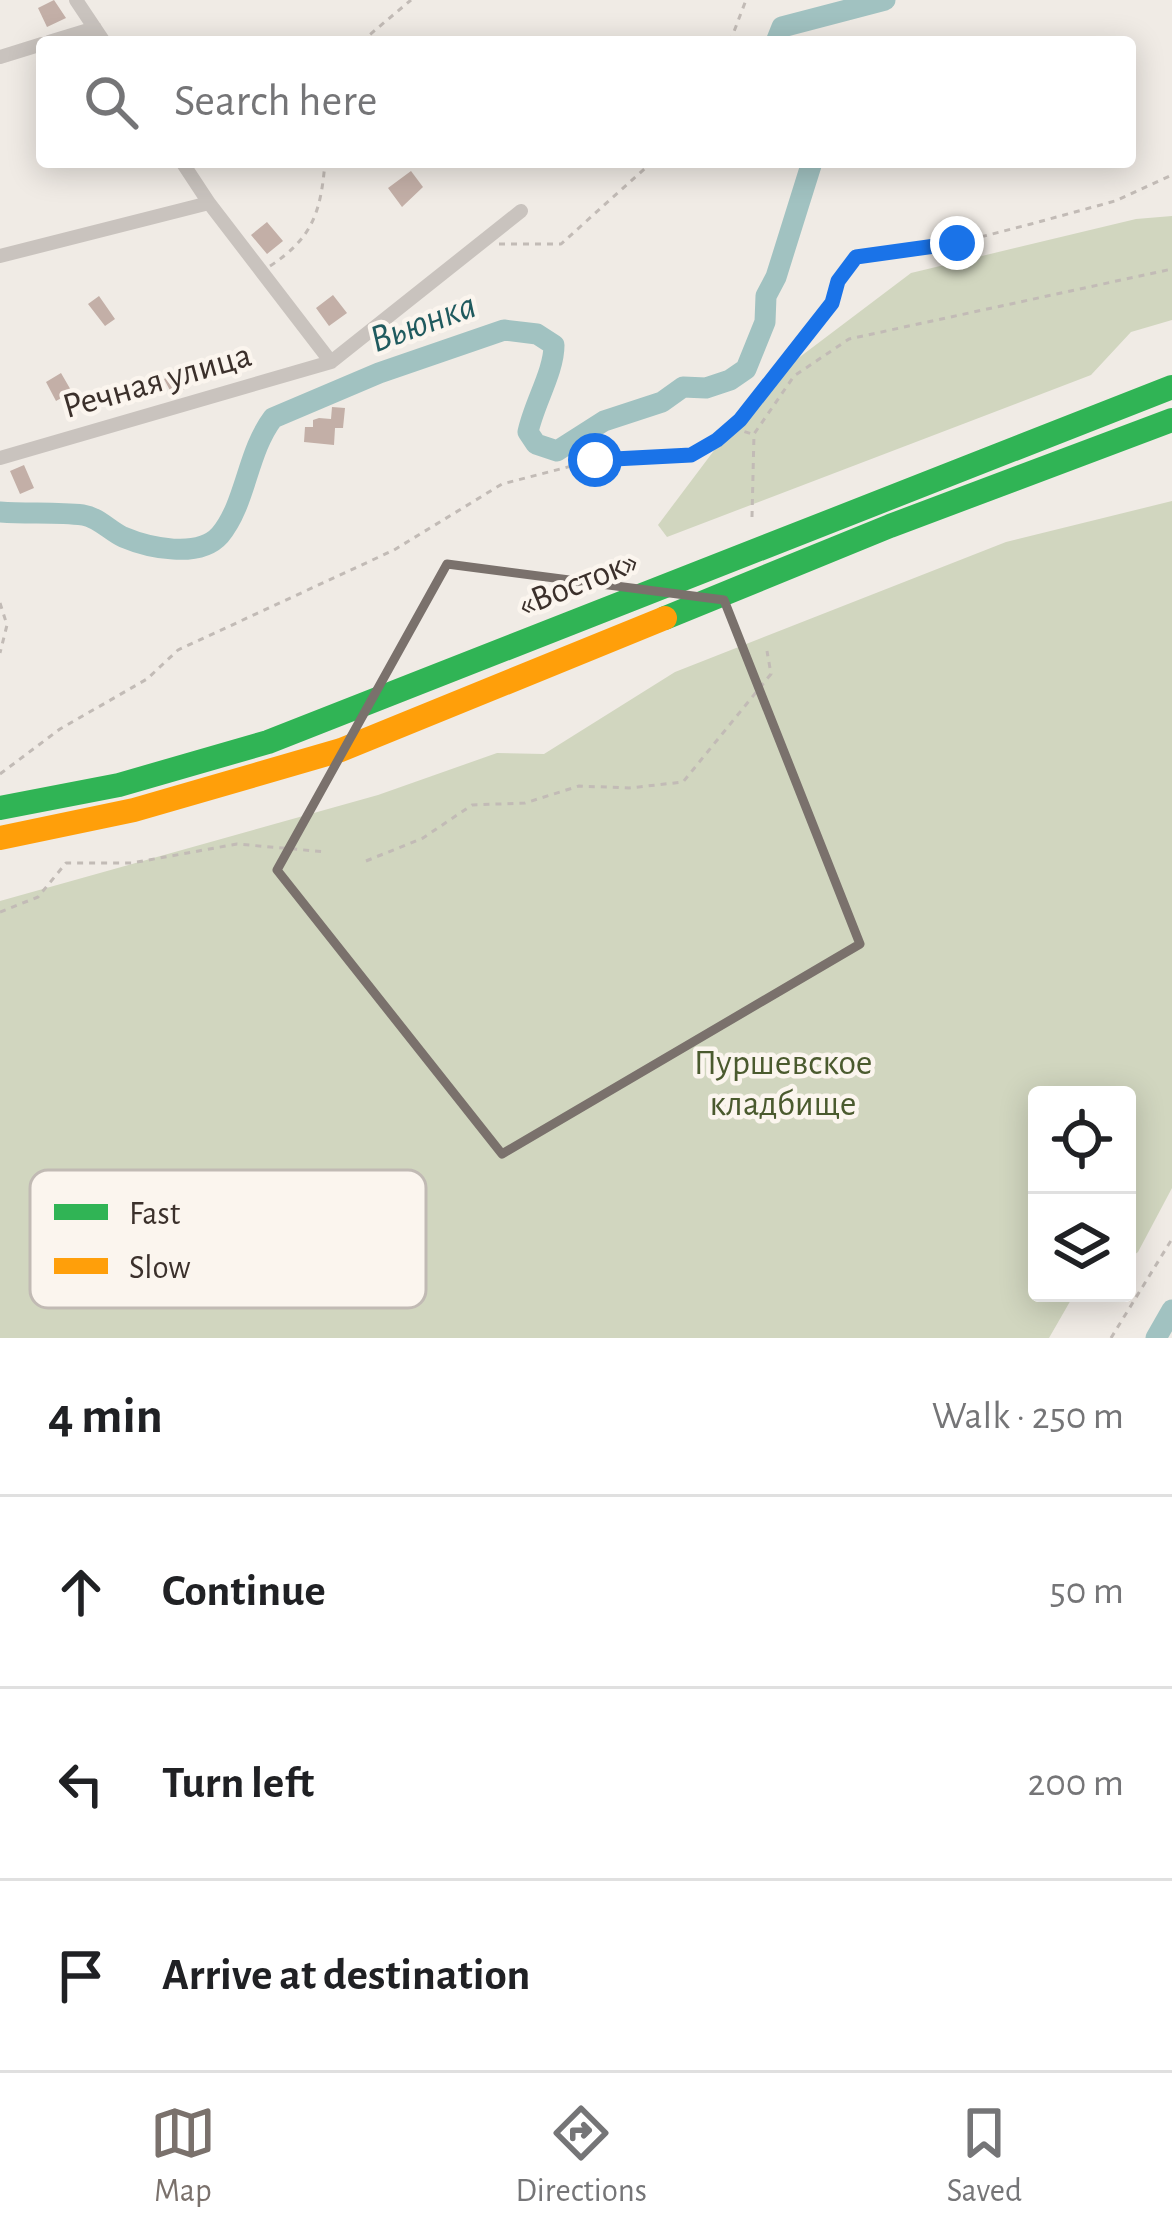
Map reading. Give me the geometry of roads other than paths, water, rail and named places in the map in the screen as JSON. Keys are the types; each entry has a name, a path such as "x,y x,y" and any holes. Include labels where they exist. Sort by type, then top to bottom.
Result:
{"highway":[{"name":"«Восток»","path":"0,808 119,785 268,742 1172,387"},
{"name":"«Восток»","path":"0,838 134,810 341,750 890,526 1172,420"}],"street":[{"path":"76,0 100,36"},
{"path":"68,36 94,28"},
{"path":"0,58 36,46"},
{"path":"186,168 331,362 521,212"},
{"path":"0,256 209,203"},
{"name":"Речная улица","path":"0,458 331,362"}],"waterway":[{"name":"Вьюнка","path":"778,36 782,27 885,0"},
{"name":"Вьюнка","path":"0,512 83,515 146,545 200,547 220,535 229,522 257,446 273,418 379,373 504,330 537,334 554,345 528,432 536,444 557,451 604,421 662,402 683,387 706,388 730,380 746,369 765,322 766,296 810,168"},
{"path":"1156,1338 1172,1310"}],"park label":[{"name":"Пуршевское кладбище","path":"783,1084"}]}
